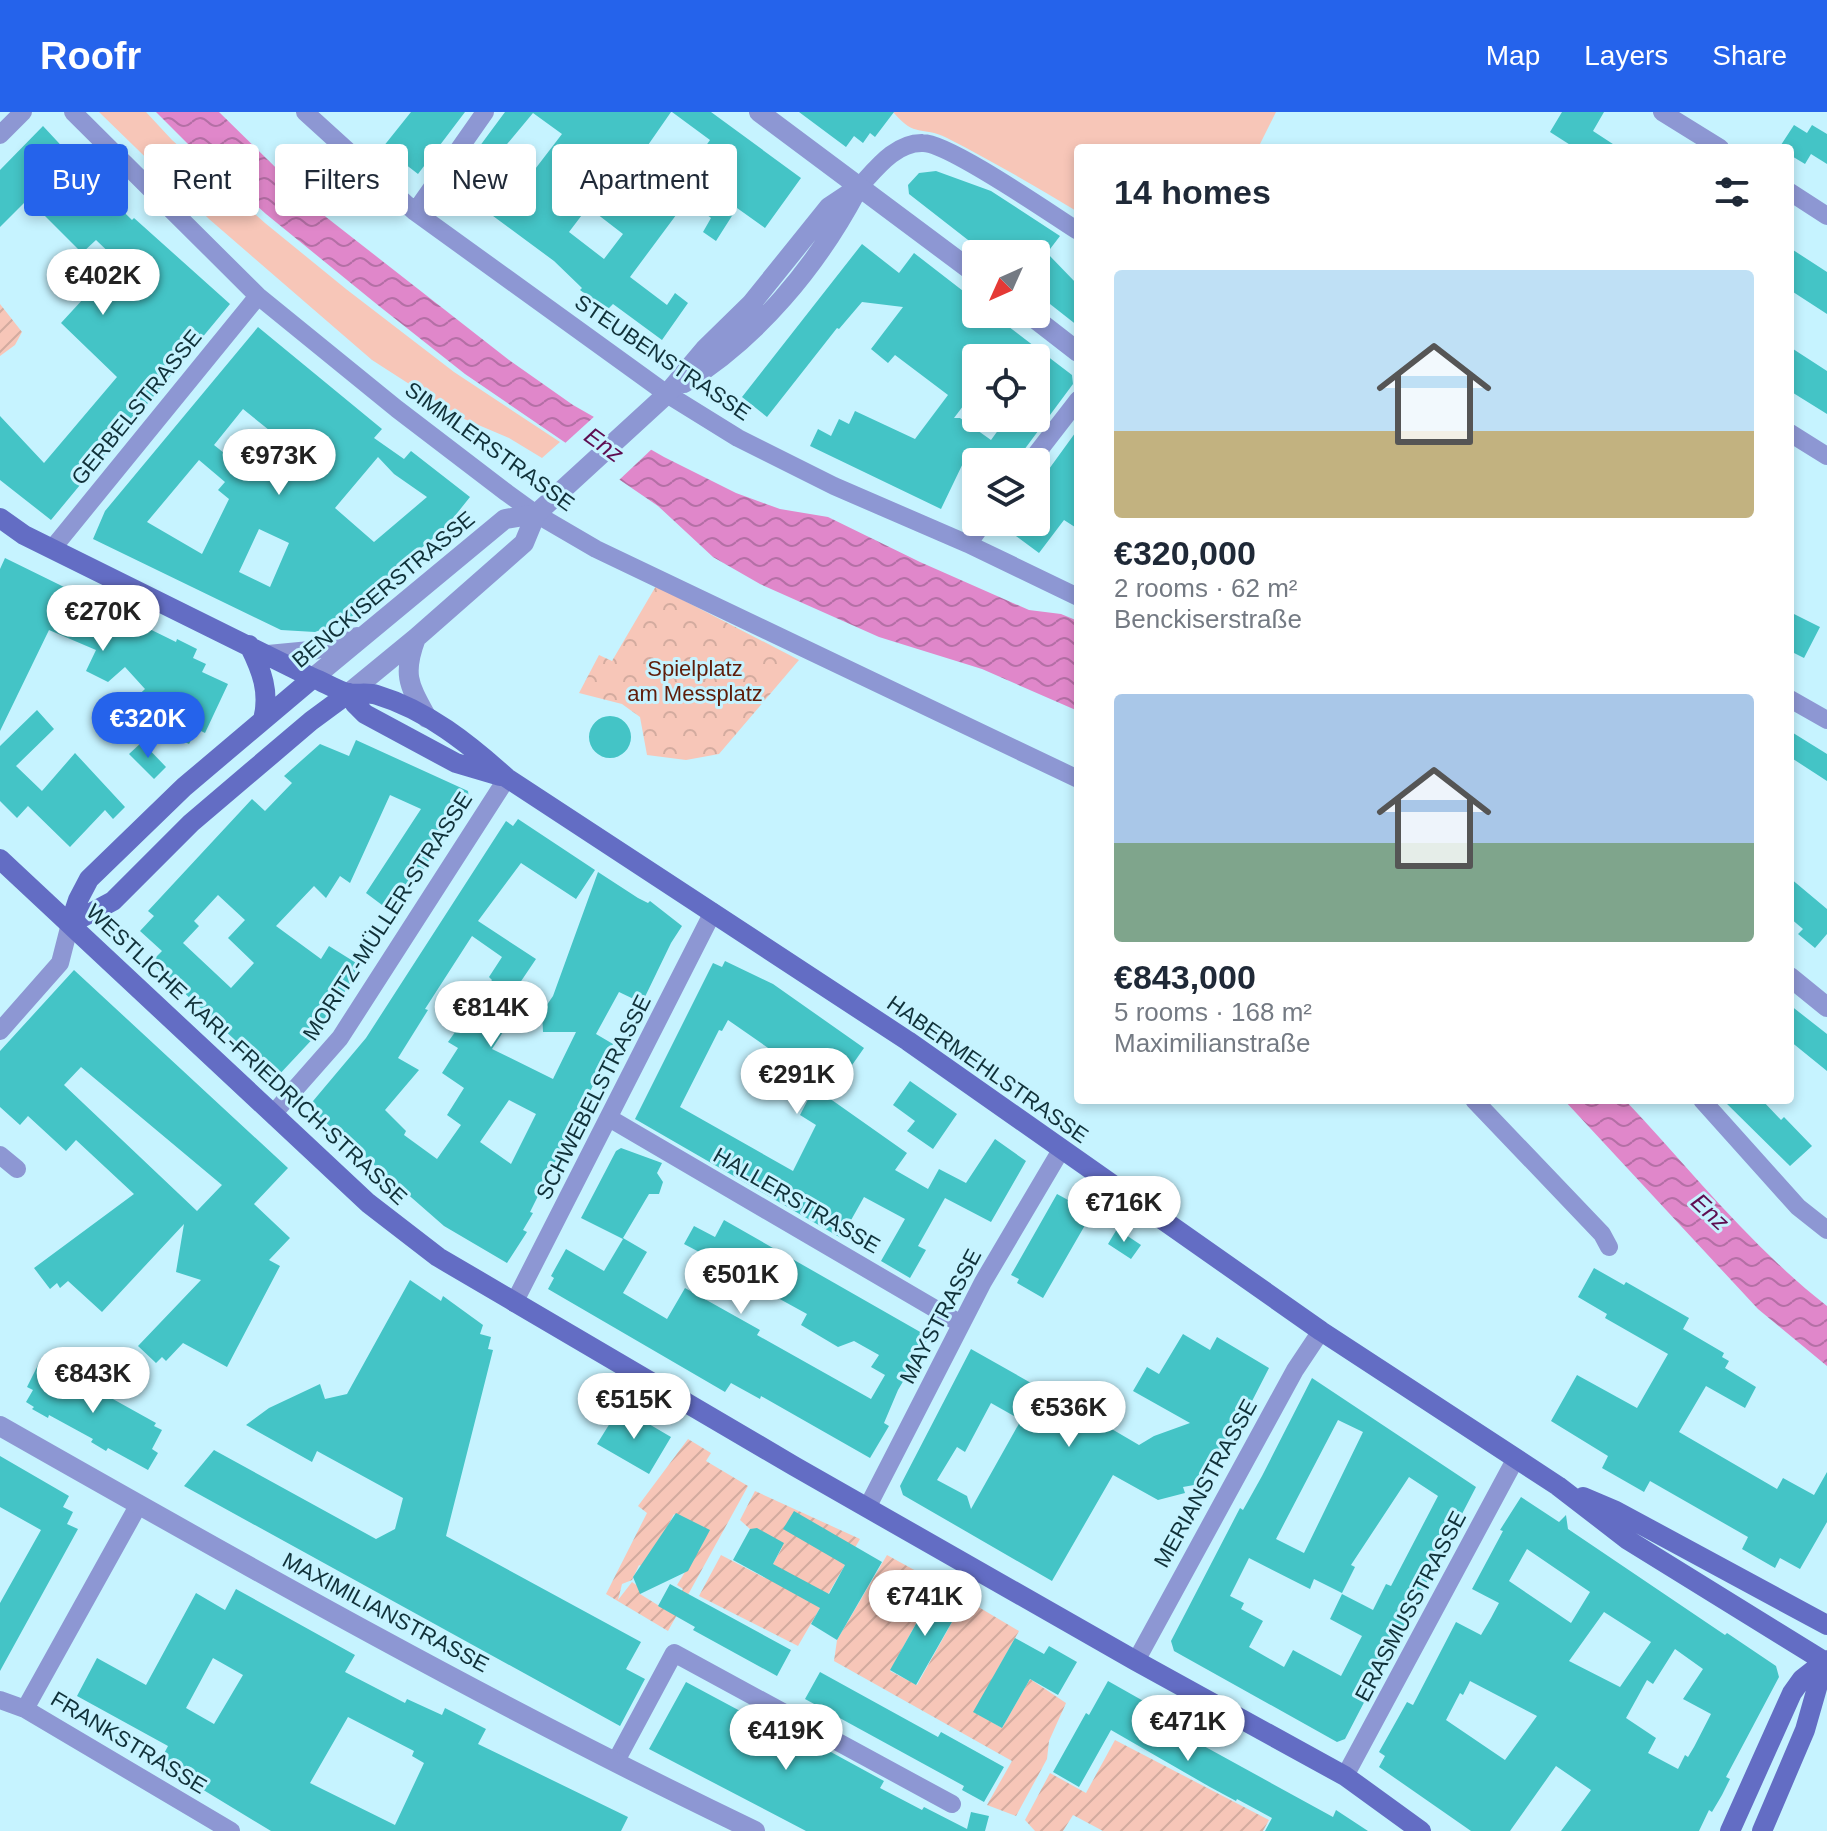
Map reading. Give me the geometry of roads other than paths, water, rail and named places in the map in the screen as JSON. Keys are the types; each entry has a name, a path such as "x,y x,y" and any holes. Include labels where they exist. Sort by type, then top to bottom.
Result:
{"main road":[{"name":"HABERMEHLSTRASSE","path":"0,518 24,535 313,678 349,693 380,696 427,718 467,742 507,778 908,1041 1321,1331 1558,1486 1628,1540 1826,1660"},
{"path":"258,650 266,693 263,720"},
{"name":"BENCKISERSTRASSE","path":"70,924 89,879 184,787 313,678"},
{"name":"HABERMEHLSTRASSE","path":"349,693 365,714 456,763 507,778"},
{"path":"70,924 113,901 191,823 311,721 349,693"},
{"name":"WESTLICHE KARL-FRIEDRICH-STRASSE","path":"0,859 368,1203 438,1257 867,1508 1345,1776 1421,1831"},
{"name":"HABERMEHLSTRASSE","path":"1558,1486 1616,1511 1827,1625"},
{"path":"1762,1831 1805,1730 1826,1660"},
{"path":"1730,1831 1792,1693 1802,1679 1826,1660"},
{"path":"1805,1730 1827,1709"}],"street":[{"path":"0,135 23,112"},
{"name":"SIMMLERSTRASSE","path":"73,112 258,296 397,409 536,514 596,549 1074,777"},
{"name":"STEUBENSTRASSE","path":"305,112 415,212 667,394 738,438 834,486 968,544 1074,595"},
{"path":"415,212 485,112"},
{"path":"759,112 962,264"},
{"path":"1662,112 1714,144"},
{"path":"349,693 524,543 536,514 667,394 718,362 751,332 830,237 859,187 900,149 921,143 931,144 978,168 1074,228"},
{"path":"1794,195 1827,216"},
{"name":"GERBELSTRASSE","path":"52,549 258,296"},
{"path":"1047,328 1074,349"},
{"path":"1041,448 1074,405"},
{"path":"1794,435 1827,456"},
{"name":"BENCKISERSTRASSE","path":"313,678 505,519 536,514"},
{"path":"968,544 974,536"},
{"path":"258,650 310,651 369,633"},
{"path":"416,638 407,678 427,718"},
{"path":"1794,701 1827,720"},
{"name":"MORITZ-MÜLLER-STRASSE","path":"273,1114 340,1038 507,778"},
{"name":"SCHWEBELSTRASSE","path":"514,1303 713,912"},
{"path":"0,1031 60,963 70,924"},
{"path":"1794,980 1827,1007"},
{"path":"1478,1104 1602,1234 1609,1247"},
{"path":"1706,1104 1798,1207 1827,1230"},
{"name":"HALLERSTRASSE","path":"609,1118 961,1324"},
{"name":"MAYSTRASSE","path":"867,1508 961,1324 1061,1150"},
{"path":"0,1155 17,1169"},
{"name":"MERIANSTRASSE","path":"1136,1661 1288,1383 1321,1331"},
{"name":"MAXIMILIANSTRASSE","path":"0,1426 403,1650 755,1831"},
{"name":"ERASMUSSTRASSE","path":"1345,1776 1516,1458"},
{"path":"25,1709 139,1504"},
{"path":"616,1761 674,1653 952,1804"},
{"name":"FRANKSTRASSE","path":"0,1700 25,1709 231,1831"}],"water":[{"path":"156,112 219,112 252,144 188,144"},
{"name":"Enz","path":"259,151 275,167 275,216 325,216 509,360 573,405 664,457 736,493 780,509 828,517 1029,610 1061,614 1074,619 1074,709 982,669 879,637 760,584 713,557 658,506 465,374 259,208"},
{"name":"Enz","path":"1568,1104 1629,1104 1747,1233 1827,1306 1827,1366 1758,1309"}],"park label":[{"name":"Spielplatz am Messplatz","path":"695,680"}]}
